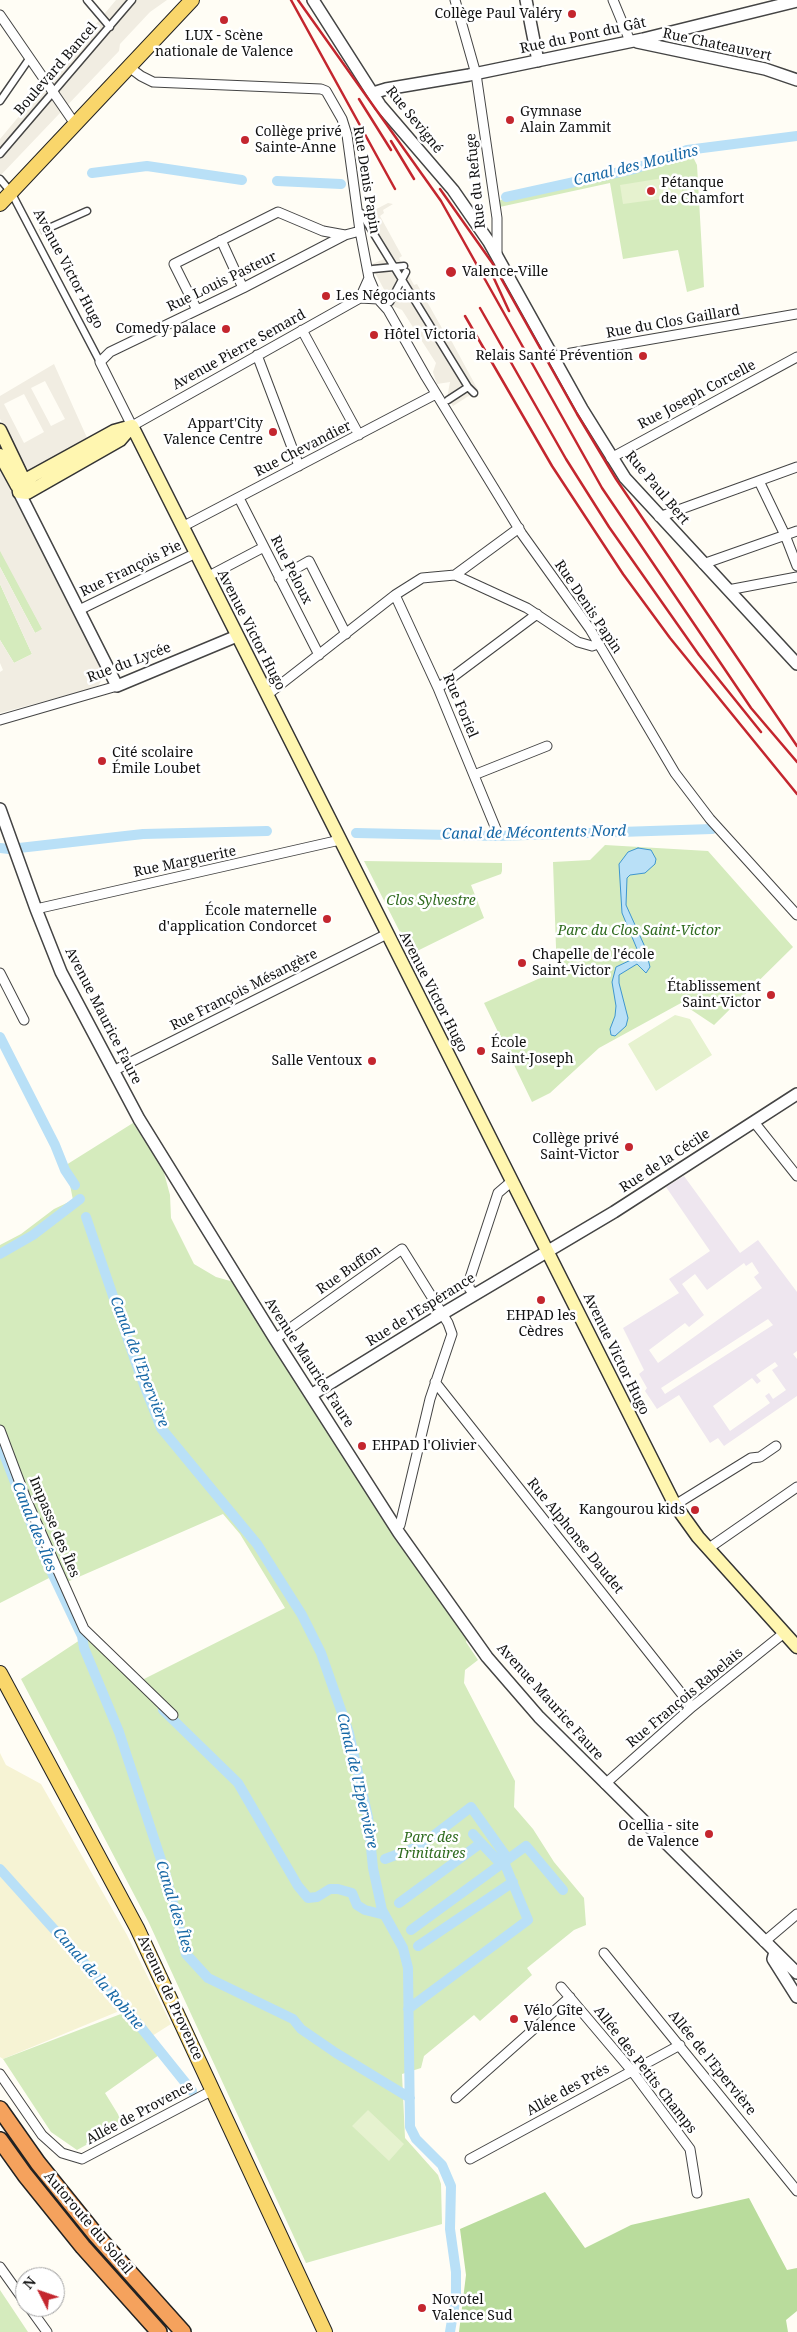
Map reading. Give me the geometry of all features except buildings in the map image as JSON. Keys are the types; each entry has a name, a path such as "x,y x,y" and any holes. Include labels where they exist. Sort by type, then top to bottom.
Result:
{"highway":[{"name":"Autoroute du Soleil","path":"0,2109 38,2163 96,2235 183,2332"},
{"name":"Autoroute du Soleil","path":"0,2140 25,2175 83,2248 159,2332"}],"main road":[{"path":"0,204 192,0"},
{"path":"23,486 120,440 132,426"},
{"name":"Avenue Victor Hugo","path":"132,426 675,1505 708,1548 792,1639"},
{"path":"0,430 23,486"},
{"path":"0,455 23,486"},
{"name":"Avenue de Provence","path":"0,1672 138,1928 325,2332"}],"street":[{"path":"87,0 110,26"},
{"name":"Boulevard Bancel","path":"0,154 132,0"},
{"name":"Rue Sevigné","path":"313,0 388,116 459,198 497,256"},
{"name":"Rue du Refuge","path":"455,0 476,74 497,218 495,244 497,256"},
{"path":"526,0 538,61"},
{"path":"612,0 630,40"},
{"name":"Rue du Pont du Gât","path":"373,93 386,89 476,74 630,40 676,32 797,1"},
{"path":"0,15 75,124"},
{"name":"Rue Chateauvert","path":"630,40 677,52 765,69 797,80"},
{"path":"0,101 29,59"},
{"name":"Rue Denis Papin","path":"129,67 153,82 326,91 342,119 347,135 360,231 378,299 388,310 436,394 519,528 598,644 684,785 710,819 797,915"},
{"name":"Avenue Victor Hugo","path":"0,179 12,192 37,234 132,426"},
{"path":"51,227 87,211"},
{"path":"197,310 174,264 221,240 278,212 322,231 345,235"},
{"path":"361,213 373,229 402,281 468,388 474,393"},
{"name":"Rue Louis Pasteur","path":"100,362 110,352 243,288 345,235 360,231"},
{"path":"221,240 243,288"},
{"name":"Rue Paul Bert","path":"497,256 611,458 625,478 659,517 796,662"},
{"path":"378,299 360,298 371,273 394,267 405,269 402,281 390,302"},
{"name":"Avenue Pierre Semard","path":"132,426 360,298"},
{"name":"Rue du Clos Gaillard","path":"554,356 797,314"},
{"path":"302,330 360,435"},
{"path":"258,355 299,466"},
{"name":"Rue Joseph Corcelle","path":"611,458 797,357"},
{"path":"448,400 468,388"},
{"name":"Rue Chevandier","path":"182,527 436,394"},
{"path":"659,517 797,467"},
{"path":"759,481 785,535 797,566"},
{"path":"23,486 79,610 117,686"},
{"name":"Rue Peloux","path":"239,498 319,655"},
{"path":"455,575 519,528"},
{"path":"703,564 797,531"},
{"path":"207,577 264,547"},
{"name":"Rue François Pie","path":"79,610 196,554"},
{"path":"279,578 309,561 346,634"},
{"path":"268,695 395,595 422,578 455,575 527,608 578,642 589,646 598,644"},
{"path":"728,590 797,577"},
{"name":"Rue Foriel","path":"395,595 438,688 496,829"},
{"path":"438,688 537,614"},
{"name":"Rue du Lycée","path":"0,720 117,686 237,636"},
{"path":"474,775 547,746"},
{"name":"Avenue Maurice Faure","path":"0,810 61,972 139,1119 274,1339 396,1528 487,1657 538,1717 797,1973"},
{"name":"Rue Marguerite","path":"36,909 340,840"},
{"name":"Rue François Mésangère","path":"113,1071 387,934"},
{"path":"0,973 24,1020"},
{"name":"Rue de la Cécile","path":"548,1251 614,1212 797,1094"},
{"path":"754,1122 797,1176"},
{"path":"474,1294 469,1288 469,1281 498,1193 512,1181"},
{"name":"Rue Buffon","path":"274,1339 402,1249 442,1314"},
{"name":"Rue de l'Espérance","path":"311,1395 474,1294 548,1251"},
{"path":"396,1528 400,1525 435,1382 452,1334 451,1328 442,1314"},
{"name":"Rue Alphonse Daudet","path":"435,1382 692,1707"},
{"name":"Impasse des Îles","path":"0,1430 26,1499 84,1628 173,1716"},
{"path":"675,1505 751,1458 760,1457 776,1446"},
{"path":"708,1548 797,1487"},
{"name":"Rue François Rabelais","path":"605,1784 692,1707 792,1639"},
{"path":"764,1942 797,1914"},
{"path":"775,1952 773,1959 795,1993"},
{"name":"Allée de l'Epervière","path":"604,1953 797,2191"},
{"path":"795,1993 793,1984 797,1977"},
{"name":"Allée des Petits Champs","path":"562,1986 632,2071 690,2149 697,2193"},
{"path":"456,2098 570,1997"},
{"name":"Allée des Prés","path":"470,2159 680,2045"},
{"name":"Allée de Provence","path":"0,2074 42,2135 62,2153 82,2159 213,2090"},
{"path":"0,2267 15,2288"},
{"path":"36,2317 46,2332"}],"shaded area":[{"path":"116,0 167,0 150,12 120,44 119,51 0,176 0,139"},
{"path":"388,203 393,204 383,210 384,213 380,216 402,256 399,258 414,285 417,284 443,330 445,329 478,390 453,406 447,398 450,382 437,384 433,372 436,363 402,310 393,306 373,269 372,264 384,259 372,234 364,226 361,217"},
{"path":"54,364 88,440 32,471 28,470 0,419 0,396","holes":["45,381 65,419 51,426 31,388","24,394 44,432 24,443 4,404"]},
{"path":"0,467 105,672 98,687 0,713 0,672 3,670 0,663 0,640 14,663 32,654 0,584 0,567 35,633 42,629 0,551"},
{"path":"684,1176 740,1253 758,1240 797,1292 797,1351 793,1354 797,1359 797,1396 724,1446 718,1438 710,1443 679,1395 657,1409 645,1391 647,1388 639,1374 644,1370 623,1328 679,1293 669,1279 710,1251 666,1187","holes":["752,1262 759,1273 754,1277 762,1288 658,1363 649,1350 685,1323 689,1327 704,1315 682,1284 695,1274 707,1290 744,1263 746,1266","768,1319 773,1325 665,1394 661,1388","775,1362 778,1366 772,1370 786,1390 773,1399 769,1393 765,1396 770,1403 730,1431 713,1406 752,1378 757,1384 761,1381 756,1375"]},
{"path":"0,1753 6,1765 41,1784 127,1935 171,2024 152,2036 129,2007 3,2059 0,2057"}],"green space":[{"path":"691,153 697,165 704,287 687,292 678,250 623,259 610,183 495,208 495,201 612,177"},
{"name":"Pétanque de Chamfort","path":"682,175 682,196 623,204 620,185"},
{"path":"0,551 43,630 35,633 0,567"},
{"path":"0,584 32,654 14,663 0,640"},
{"name":"Parc du Clos Saint-Victor","path":"605,845 708,851 793,947 714,1025 681,1003 599,1048 550,1093 532,1102 484,1003 538,979 549,975 557,976 553,862 590,860"},
{"name":"Clos Sylvestre","path":"364,861 502,863 502,871 501,874 471,885 484,918 411,954"},
{"path":"675,1015 690,1019 712,1055 656,1091 628,1044"},
{"name":"Parc des Trinitaires","path":"133,1123 163,1169 170,1195 171,1218 194,1264 216,1277 234,1282 398,1543 467,1639 466,1642 478,1660 465,1670 464,1683 515,1781 514,1807 533,1829 554,1862 584,1898 586,1925 574,1930 527,1968 532,1975 480,2021 474,2015 424,2056 421,2068 402,2074 405,2138 438,2175 441,2184 442,2224 306,2263 149,1923 21,1679 86,1636 142,1680 285,1608 240,1534 223,1514 58,1586 53,1576 0,1603 0,1245 21,1234 54,1209 73,1200 66,1165"},
{"path":"126,2012 159,2055 105,2093 124,2124 77,2150 51,2132 3,2059"},
{"path":"368,2110 404,2144 389,2161 352,2126"},
{"path":"545,2192 585,2248 631,2225 749,2198 787,2270 797,2268 797,2311 786,2320 788,2332 459,2332 466,2275 460,2229"},
{"path":"0,2290 15,2312 15,2317 18,2317 28,2332 0,2332"}],"water":[{"path":"638,848 651,850 656,859 655,864 645,873 630,875 627,878 626,905 645,947 650,967 646,973 637,964 619,975 619,983 628,1018 626,1026 615,1036 611,1035 610,1029 615,1016 616,1006 612,982 616,967 635,958 637,949 622,913 619,864 628,852"}],"waterway":[{"name":"Canal des Moulins","path":"506,197 634,169 687,150 797,136"},
{"name":"Canal des Moulins","path":"92,173 147,166 242,180"},
{"name":"Canal des Moulins","path":"277,181 341,184"},
{"name":"Canal de Mécontents Nord","path":"356,833 497,836 712,829"},
{"name":"Canal de Mécontents Nord","path":"19,848 143,834 267,831"},
{"name":"Canal de Mécontents Nord","path":"0,848 9,849"},
{"name":"Canal de l'Epervière","path":"0,1037 55,1145 65,1170 75,1185"},
{"path":"0,1254 33,1235 80,1199"},
{"name":"Canal de l'Epervière","path":"86,1217 139,1372 161,1428 257,1544 302,1615 321,1653 349,1733 368,1817 373,1868 382,1910 403,1948 408,1968 410,2127 416,2139 442,2165 451,2186 450,2229 456,2272 456,2296 450,2332"},
{"name":"Canal des Îles","path":"0,1444 43,1554 82,1636 84,1648 119,1732 165,1872 186,1954 208,1978 293,2019 301,2029 336,2053 410,2098"},
{"name":"Canal des Îles","path":"163,1710 238,1783 298,1886 308,1898 317,1897 330,1889 338,1889 352,1893 357,1905 365,1910 385,1915"},
{"path":"385,1859 420,1846 471,1807 508,1859"},
{"path":"473,1834 481,1843"},
{"path":"399,1903 481,1843 501,1864"},
{"path":"411,1930 526,1846 563,1890"},
{"path":"408,2009 528,1920 504,1862"},
{"name":"Canal de la Robine","path":"0,1869 131,2015 192,2091"},
{"path":"418,1946 513,1882"}],"tunnel":[{"path":"40,232 51,227"}],"railway":[{"path":"291,0 395,189"},
{"path":"298,0 441,201 602,488 751,708 797,762"},
{"path":"359,99 391,150"},
{"path":"391,141 414,179"},
{"path":"440,189 493,264 577,414 616,479 797,746"},
{"path":"491,272 509,311"},
{"path":"480,308 566,459 609,527 699,655 761,732"},
{"path":"465,316 552,466 623,574 670,638 797,794"}],"place":[{"name":"Collège Paul Valéry","path":"572,14"},
{"name":"LUX - Scène nationale de Valence","path":"224,20"},
{"name":"Gymnase Alain Zammit","path":"510,120"},
{"name":"Collège privé Sainte-Anne","path":"245,140"},
{"name":"Pétanque de Chamfort","path":"651,191"},
{"name":"Valence-Ville","path":"451,272"},
{"name":"Les Négociants","path":"326,296"},
{"name":"Comedy palace","path":"226,329"},
{"name":"Hôtel Victoria","path":"374,335"},
{"name":"Relais Santé Prévention","path":"643,356"},
{"name":"Appart'City Valence Centre","path":"273,432"},
{"name":"Cité scolaire Émile Loubet","path":"102,761"},
{"name":"École maternelle d'application Condorcet","path":"327,919"},
{"name":"Chapelle de l'école Saint-Victor","path":"522,963"},
{"name":"Établissement Saint-Victor","path":"771,995"},
{"name":"École Saint-Joseph","path":"481,1051"},
{"name":"Salle Ventoux","path":"372,1061"},
{"name":"Collège privé Saint-Victor","path":"629,1147"},
{"name":"EHPAD les Cèdres","path":"541,1300"},
{"name":"EHPAD l'Olivier","path":"362,1446"},
{"name":"Kangourou kids","path":"695,1510"},
{"name":"Ocellia - site de Valence","path":"709,1834"},
{"name":"Vélo Gîte Valence","path":"514,2019"},
{"name":"Novotel Valence Sud","path":"422,2308"}]}
